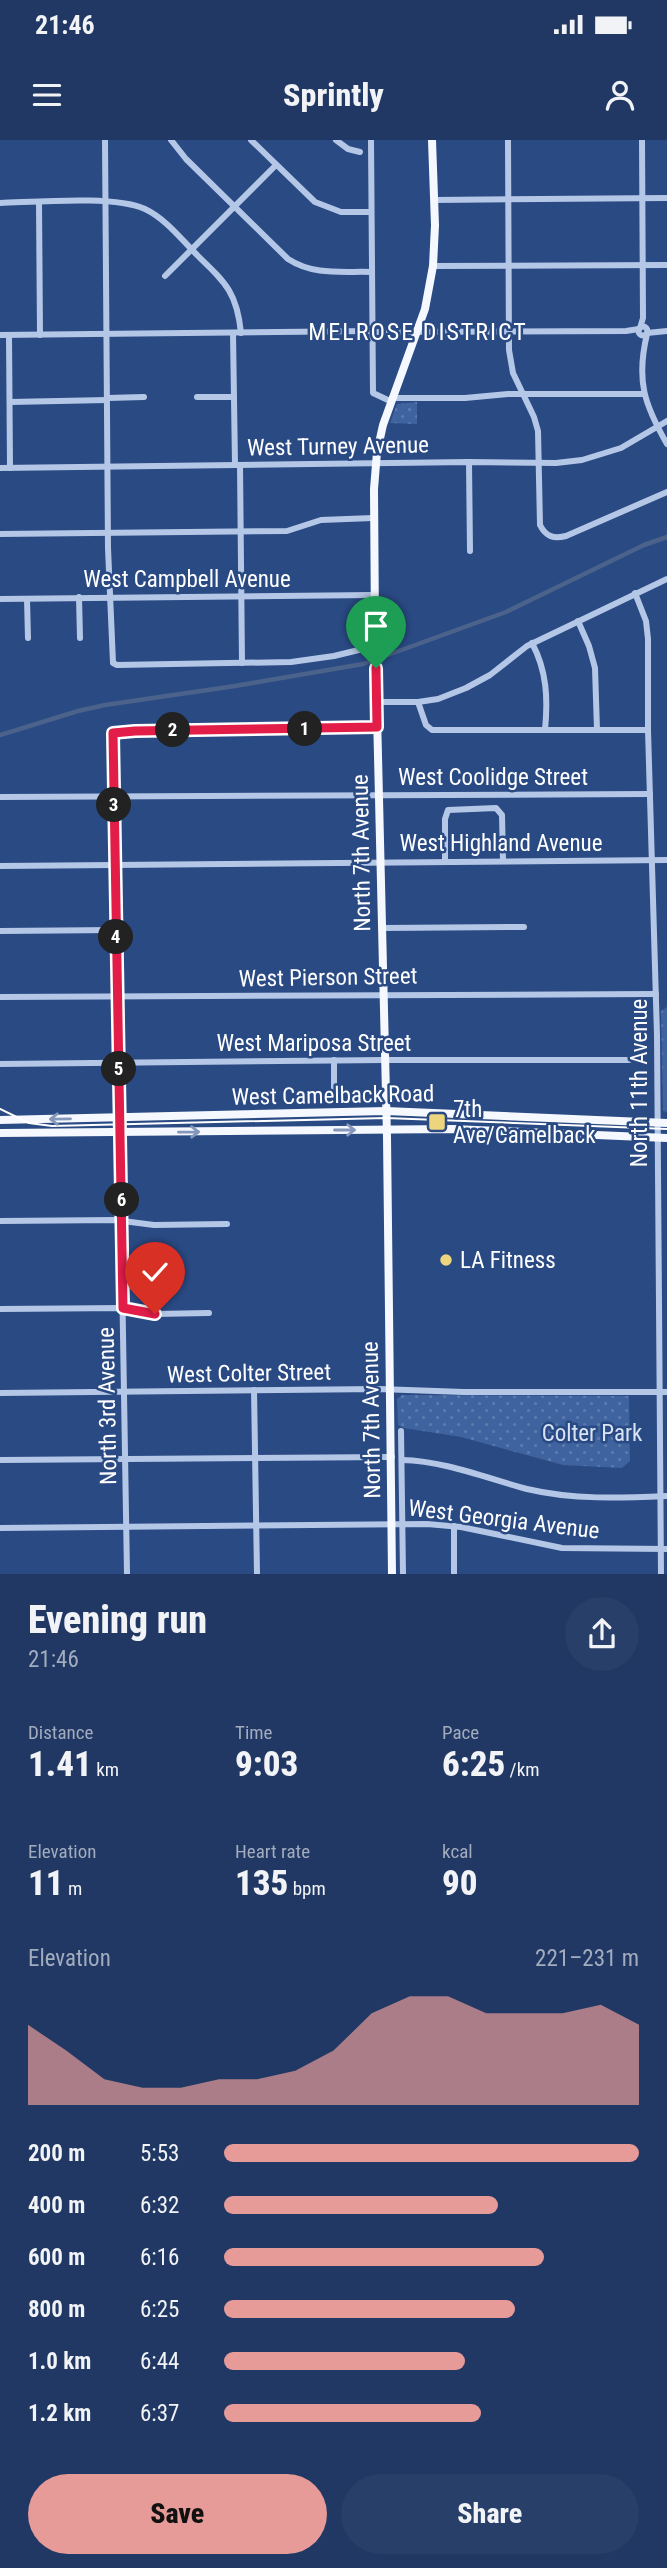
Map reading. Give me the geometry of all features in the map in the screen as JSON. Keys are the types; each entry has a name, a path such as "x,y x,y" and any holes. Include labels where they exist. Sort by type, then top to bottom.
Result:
{"main road":[{"name":"North 7th Avenue","path":"393,1574 387,1130 373,518 376,463 391,400 417,333 433,266 432,140"},
{"name":"West Camelback Road","path":"0,1121 386,1111 667,1123"},
{"name":"West Camelback Road","path":"0,1133 497,1130 667,1138"}],"street":[{"path":"105,140 108,533 113,663 308,660 375,649"},
{"path":"171,140 186,159 270,243 297,265 316,271 372,272"},
{"path":"251,140 309,197 325,207 341,212 370,212"},
{"path":"336,140 348,149 360,152"},
{"path":"371,140 373,393 391,400 523,394 644,394"},
{"path":"508,140 509,350 513,373 538,431 540,525 547,535 556,538 566,536 667,492"},
{"path":"642,140 644,394 647,407 667,444"},
{"path":"165,276 276,165"},
{"path":"434,200 667,198"},
{"path":"0,202 127,203 147,210 161,219 226,282 236,304 234,397 241,532 242,663"},
{"path":"39,202 40,335"},
{"path":"433,266 667,265"},
{"path":"0,335 667,331"},
{"path":"9,335 10,468"},
{"path":"10,401 144,397"},
{"path":"197,397 234,397"},
{"name":"West Turney Avenue","path":"0,468 539,463 582,460 609,452 667,421"},
{"path":"469,462 470,551"},
{"path":"0,534 288,531 321,520 373,518"},
{"path":"376,702 438,699 474,685 532,643 667,579"},
{"name":"North 11th Avenue","path":"635,593 647,630 656,994 659,1392 664,1496 661,1574"},
{"name":"West Campbell Avenue","path":"0,599 374,595"},
{"path":"79,597 80,638"},
{"path":"27,599 28,638"},
{"path":"578,621 595,668 597,730"},
{"path":"532,643 546,680 545,730"},
{"path":"418,702 426,725 432,730 648,730"},
{"name":"North 3rd Avenue","path":"127,1574 113,733 377,727"},
{"name":"West Coolidge Street","path":"0,797 650,794"},
{"path":"445,861 445,820 448,810 496,808 502,815 503,861"},
{"name":"West Highland Avenue","path":"0,866 667,860"},
{"path":"382,928 524,927"},
{"path":"0,931 116,930"},
{"name":"West Pierson Street","path":"0,997 656,994"},
{"path":"334,1060 334,1092"},
{"name":"West Mariposa Street","path":"0,1064 629,1060"},
{"path":"657,1186 667,1187"},
{"path":"0,1221 122,1220 154,1224 227,1224"},
{"path":"658,1295 667,1295"},
{"path":"0,1309 123,1308 155,1314 209,1313"},
{"path":"254,1390 257,1574"},
{"name":"West Colter Street","path":"0,1394 254,1390 667,1392"},
{"name":"North 7th Avenue","path":"401,1431 403,1574"},
{"path":"0,1460 391,1457"},
{"path":"402,1460 458,1468 527,1489 568,1496 664,1496"},
{"name":"West Georgia Avenue","path":"0,1528 403,1524 454,1526 562,1548 664,1549"},
{"path":"454,1526 454,1574"}],"green space":[{"path":"417,402 417,424 390,423 397,404"},
{"path":"667,1007 667,1112 663,1111 661,1011"},
{"name":"Colter Park","path":"402,1395 629,1396 630,1461 622,1468 563,1465 461,1437 404,1428 398,1425 397,1399"}],"waterway":[{"path":"0,735 105,705 363,664 506,612 644,545 667,537"}],"tram line":[{"path":"0,1109 29,1123 52,1126 386,1118 667,1129"}],"place":[{"name":"7th Ave/Camelback","path":"437,1122"},
{"name":"LA Fitness","path":"446,1260"}],"district":[{"name":"MELROSE DISTRICT","path":"418,332"}],"route":[{"path":"155,1314 123,1308 113,733 377,727 376,668"}]}
